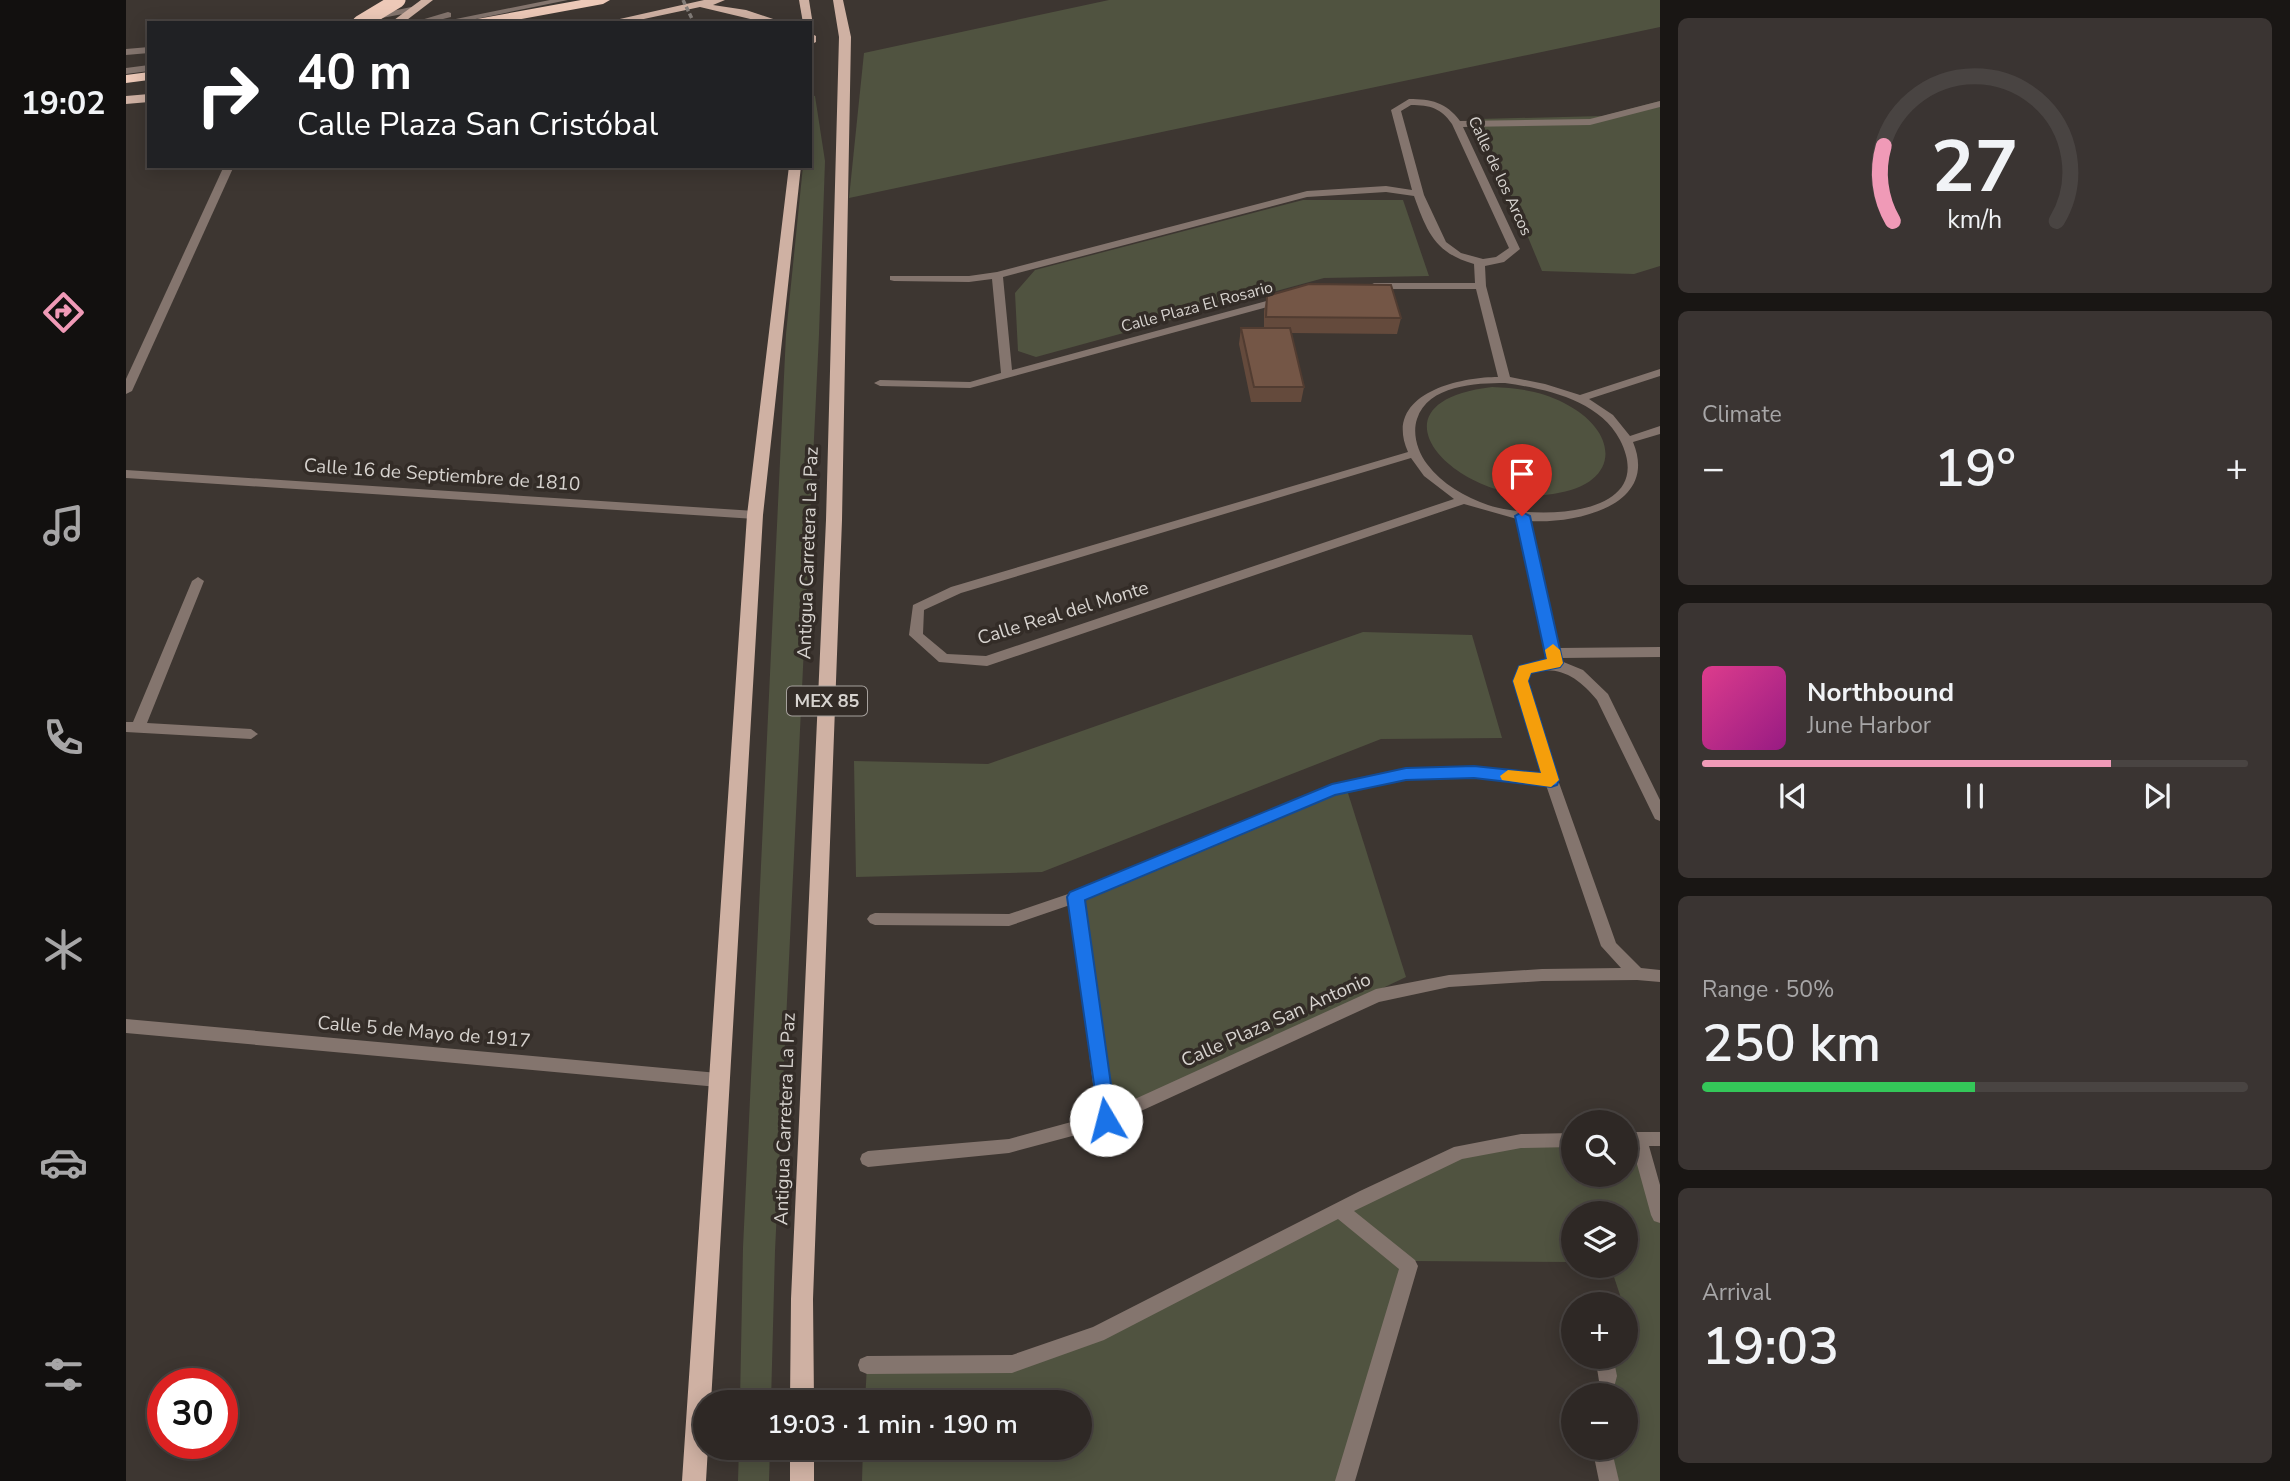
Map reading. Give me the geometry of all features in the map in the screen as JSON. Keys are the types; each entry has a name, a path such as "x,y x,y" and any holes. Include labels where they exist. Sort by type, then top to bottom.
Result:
{"highway":[{"path":"363,21 398,0"},
{"path":"488,21 603,0"},
{"path":"126,79 147,76"}],"main road":[{"path":"397,21 428,0"},
{"path":"615,21 689,3 720,0"},
{"path":"803,0 808,21"},
{"name":"Antigua Carretera La Paz","path":"802,1390 802,1299 834,520 845,37 838,0"},
{"path":"689,3 747,13 773,21"},
{"path":"126,100 147,98"},
{"path":"694,1481 755,515 795,168"},
{"path":"802,1460 802,1481"}],"street":[{"path":"424,21 517,0"},
{"path":"451,21 564,0"},
{"path":"350,21 416,9"},
{"path":"126,52 147,50"},
{"path":"126,71 147,68"},
{"name":"Calle de los Arcos","path":"1409,102 1427,102 1447,108 1515,249 1504,260 1479,263 1455,254 1440,241 1420,194 1396,110 1409,102"},
{"path":"1457,124 1590,122 1660,104"},
{"path":"126,391 228,168"},
{"path":"894,278 969,279 997,275 1307,194 1386,189 1420,194"},
{"path":"1479,263 1481,286 1505,380"},
{"path":"997,275 1007,375"},
{"path":"1355,287 1481,286"},
{"name":"Calle Plaza El Rosario","path":"880,383 970,385 1288,299"},
{"path":"1579,398 1660,372"},
{"path":"1505,380 1555,389 1579,398 1616,425 1628,440 1634,456 1634,472 1628,487 1616,500 1598,509 1575,516 1550,518 1493,510 1465,499 1443,486 1425,471 1413,454 1408,434 1412,415 1425,399 1447,387 1474,381 1505,380"},
{"path":"1628,440 1660,430"},
{"name":"Calle Real del Monte","path":"1413,454 956,590 918,608 916,635 944,659 987,661 1465,499"},
{"name":"Calle 16 de Septiembre de 1810","path":"126,474 755,515"},
{"path":"1522,516 1554,658 1590,680 1603,697 1660,815"},
{"path":"198,581 132,727 251,734"},
{"path":"1660,652 1554,658 1524,670 1521,681 1551,780 1609,946 1637,974 1660,976"},
{"path":"874,919 1009,920 1076,897 1332,790 1406,774 1474,772 1551,780"},
{"path":"1076,897 1106,1120"},
{"name":"Calle Plaza San Antonio","path":"868,1159 1009,1146 1106,1120 1376,996 1449,981 1542,975 1637,974"},
{"name":"Calle 5 de Mayo de 1917","path":"126,1026 718,1080"},
{"path":"1638,1139 1660,1139"},
{"path":"867,1365 1012,1363 1045,1353 1098,1334 1460,1152 1521,1141 1561,1140"},
{"path":"1638,1155 1660,1215"},
{"path":"1340,1210 1409,1266 1345,1481"},
{"path":"1604,1460 1609,1481"}],"path":[{"path":"689,3 694,21"}],"green space":[{"path":"1109,0 1660,0 1660,27 849,198 864,53"},
{"path":"812,95 815,96 825,161 775,1251 771,1390 740,1390 743,1248 786,334 803,168 812,168"},
{"path":"1660,101 1660,266 1634,274 1542,271 1479,119 1603,116"},
{"path":"1303,200 1403,200 1429,276 1324,278 1036,357 1018,351 1015,293 1035,270"},
{"path":"1492,387 1538,393 1564,403 1583,415 1596,428 1603,442 1605,456 1601,469 1591,480 1575,489 1553,494 1518,494 1486,485 1457,471 1437,452 1427,432 1431,412 1452,397"},
{"path":"1363,632 1472,635 1502,738 1381,739 1042,872 856,877 854,761 988,764"},
{"path":"1347,790 1406,977 1108,1118 1079,900"},
{"path":"1638,1139 1660,1215 1660,1481 1609,1481 1604,1460 1638,1460 1638,1383 1601,1383 1603,1369 1638,1369 1638,1292 1619,1292 1614,1278 1638,1278 1638,1201 1561,1201 1561,1262 1412,1261 1345,1481 862,1481 863,1460 1092,1460 1092,1390 866,1390 867,1365 1045,1353 1418,1171 1521,1141 1561,1140 1561,1187 1638,1187"},
{"path":"739,1460 770,1460 769,1481 738,1481"}],"building":[{"path":"1309,284 1391,285 1401,318 1266,317 1267,296"},
{"path":"1241,328 1290,328 1304,387 1254,387"}],"slow traffic":[{"path":"1508,776 1551,780 1521,681 1524,670 1555,663 1553,650"}],"route":[{"path":"1106,1120 1076,897 1332,790 1406,774 1474,772 1551,780 1521,681 1524,670 1555,663 1522,516"}]}
